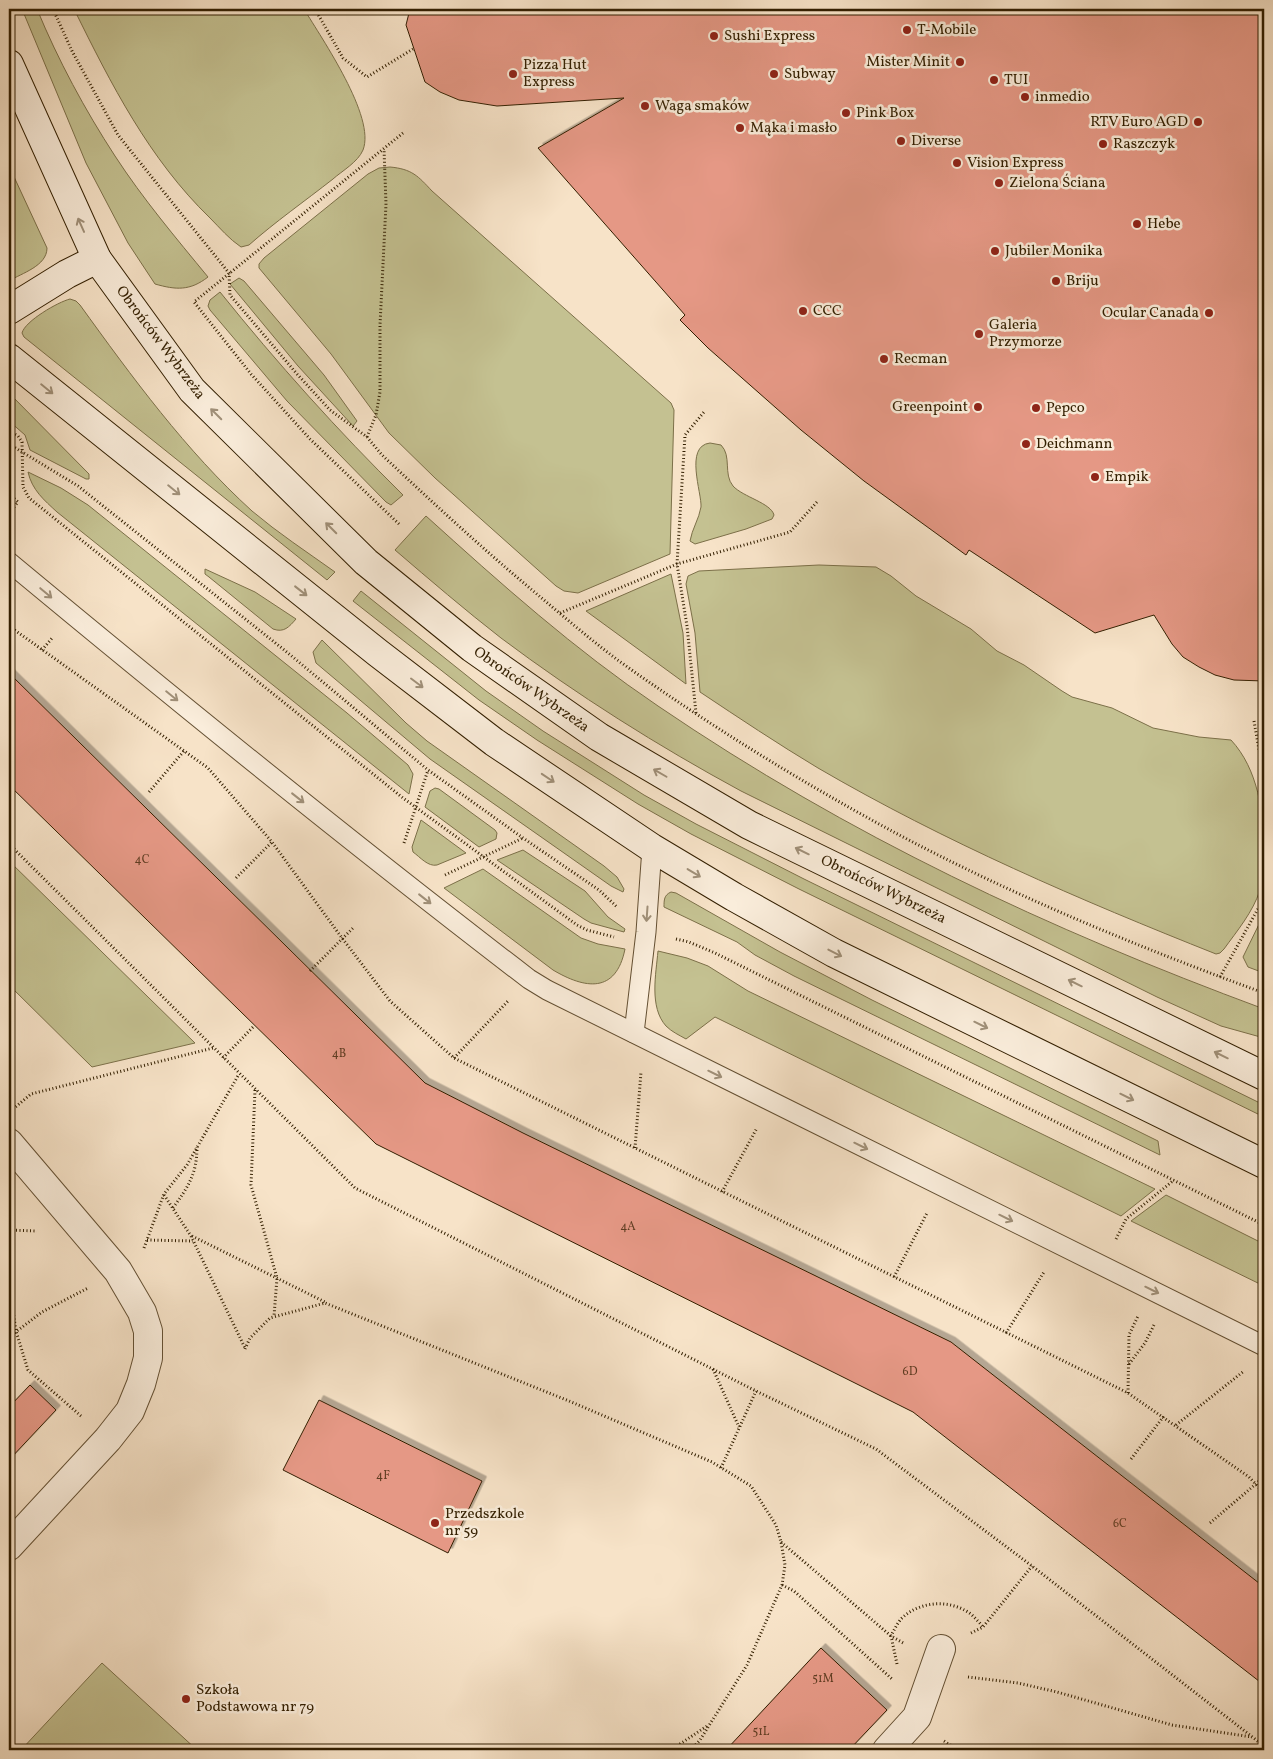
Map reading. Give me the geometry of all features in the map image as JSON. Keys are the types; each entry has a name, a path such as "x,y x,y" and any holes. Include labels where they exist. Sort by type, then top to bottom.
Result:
{"main road":[{"name":"Obrońców Wybrzeża","path":"9,64 96,259 192,390 366,562 472,648 599,737 749,825 1264,1076"},
{"path":"9,310 67,274 96,259"},
{"path":"9,358 378,653 494,742 652,848 734,897 834,952 1264,1164"},
{"path":"9,1143 118,1271 142,1312 148,1331 148,1358 141,1384 130,1411 108,1439 9,1546"},
{"path":"887,1750 917,1717 938,1656"}],"lane":[{"path":"9,562 229,743 428,902 529,979 547,990 771,1102 1264,1346"},
{"path":"639,1036 652,848"}],"path":[{"path":"53,9 72,51 118,134 229,273 230,295 330,410 367,438 382,455 480,546 559,613 617,659 696,713 787,771 891,830 983,876 1067,914 1220,977 1264,993"},
{"path":"314,9 343,58 368,77 414,49"},
{"path":"399,524 310,439 251,374 194,302 403,133"},
{"path":"367,438 376,415 380,392 380,325 386,204 384,148"},
{"path":"696,713 687,626 677,564 685,435 704,412"},
{"path":"9,431 18,436 22,442 23,486 29,498 416,808 482,857 587,930 623,939 646,932"},
{"path":"9,444 78,486 288,653 428,770 599,890 646,932 689,942 715,953 1264,1225"},
{"path":"9,494 18,502 9,513"},
{"path":"559,613 677,564 790,532 817,502"},
{"path":"9,626 208,768 272,842 390,1001 454,1058 1128,1394 1164,1416 1250,1477 1264,1493"},
{"path":"1254,721 1264,778"},
{"path":"149,792 184,751"},
{"path":"404,844 428,770"},
{"path":"442,876 523,838"},
{"path":"236,878 272,842"},
{"path":"9,844 354,1188 756,1391 876,1449 1032,1566 1264,1746"},
{"path":"1220,977 1264,898"},
{"path":"310,971 354,927"},
{"path":"454,1058 529,979"},
{"path":"223,1058 254,1026"},
{"path":"634,1148 639,1036"},
{"path":"9,1112 31,1094 214,1048"},
{"path":"144,1248 164,1194 187,1165 239,1074"},
{"path":"256,1090 251,1185 277,1278 274,1316"},
{"path":"722,1192 771,1102"},
{"path":"173,1208 191,1180 197,1163 197,1146"},
{"path":"1102,1265 1126,1219 1174,1180"},
{"path":"894,1277 941,1186"},
{"path":"164,1194 191,1236 245,1349 250,1338 270,1318 326,1302"},
{"path":"9,1230 44,1232"},
{"path":"191,1236 326,1302 570,1401 712,1462 751,1486 776,1525 785,1565 782,1585 747,1665 710,1725 691,1750"},
{"path":"147,1240 193,1242"},
{"path":"1006,1333 1060,1245"},
{"path":"9,1284 16,1331 28,1370 87,1420"},
{"path":"9,1337 42,1312 90,1287"},
{"path":"1128,1394 1129,1335 1151,1290"},
{"path":"1128,1364 1145,1343 1168,1298"},
{"path":"1176,1425 1250,1367"},
{"path":"713,1369 740,1428"},
{"path":"721,1468 756,1391"},
{"path":"1131,1458 1164,1416"},
{"path":"1210,1523 1264,1477"},
{"path":"781,1542 891,1636 938,1656 970,1678 1018,1683 1172,1725 1252,1737"},
{"path":"983,1627 1032,1566"},
{"path":"782,1585 794,1590 892,1679"},
{"path":"891,1636 899,1671"},
{"path":"671,1750 710,1725"}],"shaded area":[{"path":"22,9 37,9 63,66 93,121 137,188 208,277 201,282 183,288 155,284 128,243 86,163"},
{"path":"74,9 304,9 334,58 355,99 362,118 365,136 363,150 350,166 249,245 241,247 188,195 150,146 117,93"},
{"path":"9,166 47,248 43,260 27,272 9,281"},
{"path":"379,168 404,169 418,177 671,403 674,410 670,554 578,593 564,591 556,586 435,478 389,433 331,354 259,268 259,264 264,258 368,174"},
{"path":"239,278 244,281 324,375 357,421 353,426 298,366 230,284"},
{"path":"220,292 308,396 403,495 391,505 386,502 287,401 210,310 208,306 210,300"},
{"path":"70,299 80,305 161,413 205,464 252,511 282,535 335,572 327,580 24,337 22,333 24,328 35,318 50,308"},
{"path":"9,393 89,474 89,479 30,450 25,435 9,421"},
{"path":"710,443 721,445 724,449 728,476 733,486 768,507 774,515 772,519 746,529 695,544 690,541 701,507 696,461 702,446"},
{"path":"28,472 61,488 88,505 347,713 408,765 413,774 409,794 57,512 43,499 32,484"},
{"path":"426,516 510,591 597,662 627,685 730,753 803,797 877,838 952,876 1105,946 1264,1009 1264,1038 1221,1026 1157,997 741,791 618,719 559,680 501,638 395,550"},
{"path":"819,565 876,567 891,576 916,596 971,629 997,651 1024,665 1072,697 1112,708 1153,728 1199,737 1231,740 1248,764 1258,792 1263,822 1264,866 1257,898 1244,921 1224,949 1216,954 1114,913 915,821 818,768 700,692 695,633 686,584 688,576 699,571"},
{"path":"205,569 255,592 296,619 289,627 283,630 273,629 205,574"},
{"path":"671,574 683,633 686,684 586,611"},
{"path":"361,591 486,691 543,731 644,795 696,824 804,879 1264,1105 1264,1117 799,889 691,834 638,804 537,740 479,700 353,601"},
{"path":"322,640 406,723 427,741 604,866 617,877 624,889 623,892 611,886 430,759 316,663 313,652"},
{"path":"435,788 495,830 497,833 496,839 479,847 425,807 430,791"},
{"path":"421,820 466,853 437,865 430,865 424,861 413,852 412,847"},
{"path":"523,850 585,891 608,917 625,929 624,932 591,923 497,860"},
{"path":"9,861 195,1043 92,1067 9,985"},
{"path":"483,869 581,938 598,944 625,949 621,964 614,974 598,984 587,984 553,970 444,888"},
{"path":"671,892 872,1000 1158,1141 1160,1155 794,976 755,955 737,942 664,907 665,898"},
{"path":"1264,914 1264,973 1248,967 1243,957"},
{"path":"658,951 687,958 708,966 748,991 1155,1189 1121,1216 715,1017 686,1039 666,1026 657,1010 655,980"},
{"path":"1166,1195 1264,1244 1264,1286 1131,1221"},
{"path":"102,1663 197,1750 21,1750"}],"building":[{"name":"Galeria Przymorze","path":"410,9 1264,9 1264,681 1234,680 1215,675 1199,667 1183,657 1172,644 1154,615 1095,633 969,550 966,555 864,481 801,430 708,348 680,320 685,315 538,148 624,98 497,106 459,100 440,92 425,82 406,25"},
{"path":"9,673 425,1083 523,1133 951,1342 1264,1587 1264,1685 913,1412 376,1144 9,785"},
{"path":"30,1385 56,1410 9,1460 9,1407"},
{"name":"Przedszkole nr 59","path":"319,1400 482,1481 448,1553 283,1470"},
{"path":"821,1648 887,1710 849,1750 726,1750"}],"place":[{"name":"T-Mobile","path":"907,30"},
{"name":"Sushi Express","path":"714,36"},
{"name":"Mister Minit","path":"960,62"},
{"name":"Pizza Hut Express","path":"513,74"},
{"name":"Subway","path":"774,74"},
{"name":"TUI","path":"994,80"},
{"name":"inmedio","path":"1025,97"},
{"name":"Waga smaków","path":"645,106"},
{"name":"Pink Box","path":"846,113"},
{"name":"RTV Euro AGD","path":"1198,122"},
{"name":"Mąka i masło","path":"740,128"},
{"name":"Diverse","path":"901,141"},
{"name":"Raszczyk","path":"1103,144"},
{"name":"Vision Express","path":"957,163"},
{"name":"Zielona Ściana","path":"999,183"},
{"name":"Hebe","path":"1137,224"},
{"name":"Jubiler Monika","path":"995,251"},
{"name":"Briju","path":"1056,281"},
{"name":"CCC","path":"803,311"},
{"name":"Ocular Canada","path":"1209,313"},
{"name":"Galeria Przymorze","path":"979,334"},
{"name":"Recman","path":"884,359"},
{"name":"Greenpoint","path":"978,407"},
{"name":"Pepco","path":"1036,408"},
{"name":"Deichmann","path":"1026,444"},
{"name":"Empik","path":"1095,477"},
{"name":"Przedszkole nr 59","path":"435,1523"},
{"name":"Szkoła Podstawowa nr 79","path":"186,1699"}]}
